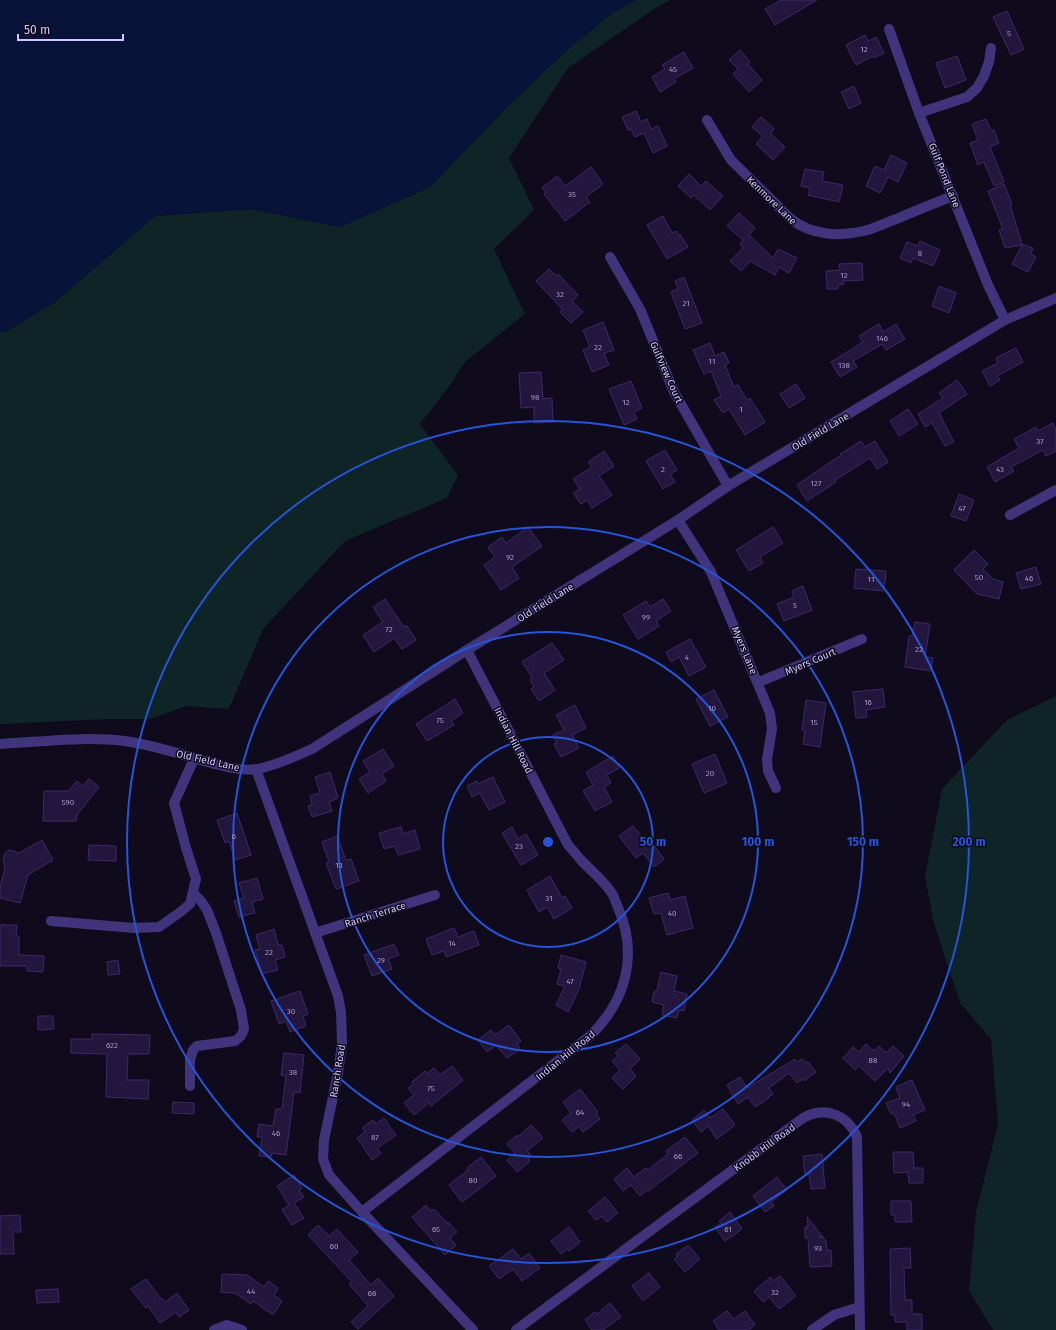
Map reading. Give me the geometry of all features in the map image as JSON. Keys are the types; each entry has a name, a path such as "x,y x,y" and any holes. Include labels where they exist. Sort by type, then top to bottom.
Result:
{"street":[{"name":"Gulf Pond Lane","path":"889,29 919,114 988,285 1005,320"},
{"path":"919,114 967,96 977,88 984,76 989,62 991,48"},
{"name":"Kenmore Lane","path":"707,120 731,160 790,219 799,225 816,232 846,234 865,231 953,196"},
{"name":"Gulfview Court","path":"610,257 640,309 674,392 728,486"},
{"name":"Old Field Lane","path":"0,744 99,739 152,746 194,759 226,766 256,769 284,761 312,749 467,650 678,520 728,486 1005,320 1056,298"},
{"path":"1010,515 1056,490"},
{"name":"Myers Lane","path":"678,520 712,572 770,713 772,729 767,759 768,771 776,788"},
{"name":"Myers Court","path":"758,682 862,639"},
{"name":"Indian Hill Road","path":"362,1212 590,1036 612,1010 624,983 627,969 628,943 623,920 613,895 596,874 568,845 467,650"},
{"path":"51,921 134,928 159,927 190,904 196,878 186,848 174,802 194,759"},
{"name":"Ranch Road","path":"256,769 338,996 341,1012 342,1043 338,1073 324,1140 323,1159 329,1175 472,1330"},
{"path":"190,1086 190,1060 193,1050 197,1046 235,1041 241,1036 244,1029 241,1010 216,933 207,910 193,893"},
{"name":"Ranch Terrace","path":"315,933 435,895"},
{"name":"Knobb Hill Road","path":"516,1330 803,1118 810,1114 817,1113 832,1114 846,1121 853,1128 857,1137 860,1330"},
{"path":"812,1330 834,1315 859,1307"},
{"path":"214,1330 227,1325 242,1330"}],"green space":[{"path":"636,0 670,0 657,7 568,68 509,158 534,210 494,249 525,314 465,362 450,385 420,424 458,475 447,498 345,541 263,629 229,709 187,706 150,719 109,719 0,724 0,332 5,332 55,302 155,216 251,209 340,227 430,187 506,108 567,50 611,14"},
{"path":"1056,696 1056,1330 993,1330 969,1291 976,1212 998,1124 991,1039 960,1003 933,920 925,876 942,789 1007,720"}],"water":[{"path":"0,0 636,0 611,14 567,50 506,108 430,187 340,227 251,209 155,216 55,302 5,332 0,332"}],"building":[{"path":"781,0 817,0 775,25 765,9"},
{"path":"1007,11 1024,49 1011,55 993,17"},
{"path":"865,35 868,41 876,37 884,53 874,58 873,56 856,65 846,45"},
{"path":"740,50 750,62 748,64 762,80 749,92 733,74 738,69 729,60"},
{"path":"684,52 693,68 674,79 676,82 660,92 652,77 665,69 662,65"},
{"path":"957,56 966,80 945,88 936,63"},
{"path":"854,86 861,103 849,109 841,92"},
{"path":"636,111 641,122 647,119 651,129 658,126 667,146 653,153 644,133 635,137 631,129 628,130 622,117"},
{"path":"761,117 774,129 770,133 785,147 773,160 756,144 763,136 752,127"},
{"path":"986,119 991,131 994,130 999,143 990,147 1004,182 994,186 984,162 978,165 970,143 978,140 972,124"},
{"path":"891,155 907,163 898,182 888,177 880,193 866,186 875,166 884,170"},
{"path":"591,167 603,184 586,197 590,202 565,221 544,194 546,193 542,188 557,176 565,186"},
{"path":"805,169 824,172 822,181 843,185 839,202 808,195 810,188 801,186"},
{"path":"689,174 701,186 706,181 723,196 710,210 694,195 691,198 678,186"},
{"path":"1004,184 1012,204 1010,205 1022,244 1033,248 1031,254 1036,257 1028,272 1012,264 1022,245 1005,248 999,230 1003,229 988,191"},
{"path":"739,213 755,228 749,235 773,258 778,249 797,258 789,273 779,267 775,275 750,261 741,271 730,261 743,248 740,244 743,240 727,226"},
{"path":"663,216 672,233 676,231 679,236 680,234 688,247 667,259 647,225"},
{"path":"920,241 940,250 933,266 913,258 911,263 900,258 907,242 918,246"},
{"path":"862,263 863,280 843,281 844,284 838,285 838,289 827,289 826,271 840,270 839,264"},
{"path":"549,269 556,276 558,274 578,295 572,301 583,312 571,323 560,312 563,310 536,281"},
{"path":"684,277 702,323 685,329 671,292 678,289 675,281"},
{"path":"939,286 956,293 949,313 932,306"},
{"path":"603,322 614,350 604,353 609,365 592,372 583,350 590,347 583,330"},
{"path":"879,324 883,332 896,324 905,339 886,350 882,344 853,361 857,367 840,377 831,362 863,342 859,336"},
{"path":"710,343 715,356 724,352 729,363 725,365 734,387 738,385 747,400 750,398 765,422 745,435 729,409 723,413 714,400 721,396 711,371 704,374 693,350"},
{"path":"1016,348 1023,362 997,376 1000,380 990,386 982,371 998,363 996,358"},
{"path":"541,372 543,399 552,398 553,422 534,423 534,407 521,408 519,373"},
{"path":"957,380 967,394 939,413 954,442 945,446 932,423 925,427 918,414 943,398 939,393"},
{"path":"631,381 642,408 634,412 637,419 624,425 609,389"},
{"path":"796,384 805,398 789,408 780,394"},
{"path":"908,409 918,424 899,436 890,421"},
{"path":"1053,423 1056,429 1056,451 1046,456 1043,450 1011,467 1014,471 995,482 987,467 1019,448 1014,439 1036,427 1038,431"},
{"path":"861,441 865,447 875,441 888,462 877,469 870,458 835,480 836,482 807,501 797,485"},
{"path":"665,450 677,470 670,474 675,482 663,489 646,461"},
{"path":"604,451 614,466 599,476 612,495 592,508 587,500 581,504 573,493 580,489 573,479 592,467 588,462"},
{"path":"959,494 974,500 966,521 951,516"},
{"path":"528,527 542,546 512,567 519,578 501,590 484,565 495,557 488,547 502,537 506,543"},
{"path":"773,527 783,543 760,557 763,563 749,571 736,550"},
{"path":"974,550 988,564 983,569 993,579 1003,582 999,599 977,594 954,570"},
{"path":"1036,567 1041,584 1021,589 1016,573"},
{"path":"856,569 886,571 884,591 854,588"},
{"path":"803,586 812,610 784,621 777,604 794,597 792,591"},
{"path":"385,599 404,627 407,626 416,640 402,649 394,638 374,652 363,635 383,622 373,607"},
{"path":"663,599 671,611 656,621 659,626 638,639 623,615 646,601 650,607"},
{"path":"915,622 930,624 925,657 933,658 931,671 905,667 909,636 912,636"},
{"path":"690,639 706,667 689,676 679,657 671,662 666,652"},
{"path":"552,643 564,660 544,673 555,690 539,701 531,689 534,687 530,679 532,677 522,662"},
{"path":"883,689 885,707 866,710 867,717 856,718 853,692"},
{"path":"714,690 728,717 710,726 696,699"},
{"path":"455,699 463,713 451,721 454,725 427,741 416,724"},
{"path":"806,700 826,703 820,747 803,744 805,731 802,730"},
{"path":"575,705 586,728 572,735 579,748 561,757 554,744 557,743 553,735 564,730 556,715"},
{"path":"383,749 394,766 382,774 386,781 368,793 359,779 370,772 363,761"},
{"path":"715,754 727,783 704,793 692,764"},
{"path":"613,756 619,768 607,775 611,783 604,787 612,802 595,811 583,791 593,785 586,772"},
{"path":"330,772 338,798 329,802 332,811 312,817 308,806 312,805 310,796 320,793 315,777"},
{"path":"493,777 505,802 489,810 480,793 472,797 467,786 477,781 478,784"},
{"path":"89,779 99,787 77,815 76,821 43,821 44,791 68,791 77,781 83,786"},
{"path":"237,813 251,855 235,860 229,841 225,843 217,820"},
{"path":"633,826 645,841 648,838 664,859 654,867 643,853 636,858 619,836"},
{"path":"401,827 403,834 415,830 420,849 398,855 395,846 384,849 379,833"},
{"path":"512,827 518,839 526,834 538,855 521,865 502,833"},
{"path":"337,836 346,860 351,859 359,881 336,889 326,863 329,862 322,842"},
{"path":"42,840 53,860 28,875 20,903 0,898 0,888 5,867 3,859 5,853 10,850 19,853"},
{"path":"89,845 116,846 116,861 88,860"},
{"path":"550,876 562,898 565,896 572,908 554,919 547,907 539,912 527,890"},
{"path":"257,878 263,899 252,902 255,913 239,917 234,901 244,898 239,883"},
{"path":"668,893 670,900 685,896 693,928 667,935 661,913 654,914 649,898"},
{"path":"0,925 17,925 16,934 19,937 19,955 44,956 43,972 27,971 27,966 0,966"},
{"path":"454,928 458,937 474,931 479,945 446,957 444,951 432,955 426,939"},
{"path":"274,929 278,945 282,945 285,957 275,960 278,970 262,974 255,950 260,949 256,935"},
{"path":"394,944 399,955 388,959 392,969 372,976 364,955"},
{"path":"561,955 586,962 579,989 568,1012 556,1005 565,986 557,984 561,969 558,968"},
{"path":"118,960 120,974 108,975 107,962"},
{"path":"661,972 677,976 674,991 687,994 684,1011 679,1010 677,1018 662,1015 664,1005 652,1002 654,992 657,990"},
{"path":"300,991 308,1014 303,1016 306,1026 290,1032 286,1021 279,1024 271,1001"},
{"path":"38,1016 53,1016 54,1029 38,1030"},
{"path":"509,1025 521,1041 517,1044 520,1049 507,1058 496,1045 487,1052 478,1040 491,1030 495,1035"},
{"path":"92,1034 150,1035 149,1054 128,1054 127,1080 149,1080 148,1099 106,1097 107,1054 71,1053 71,1039 92,1039"},
{"path":"626,1044 640,1059 630,1069 636,1076 623,1089 612,1078 620,1070 612,1061 618,1056 615,1053"},
{"path":"866,1044 874,1051 879,1046 886,1053 893,1046 904,1056 890,1073 888,1068 875,1081 859,1066 855,1070 843,1058 853,1047 859,1052"},
{"path":"284,1053 304,1055 300,1093 294,1092 286,1155 272,1153 271,1157 259,1156 262,1137 257,1137 259,1124 273,1126 276,1109 282,1109 286,1076 281,1075"},
{"path":"795,1059 797,1062 802,1059 806,1063 808,1062 816,1072 804,1081 803,1079 797,1083 789,1073 769,1088 773,1094 768,1097 769,1098 755,1107 748,1097 738,1104 727,1085 740,1077 747,1088"},
{"path":"452,1066 463,1080 431,1106 429,1103 414,1115 404,1103 414,1095 408,1088 414,1084 412,1082 425,1071 427,1073 434,1068 440,1075"},
{"path":"912,1080 925,1110 913,1115 916,1121 900,1128 894,1113 891,1114 886,1103 900,1098 896,1087"},
{"path":"580,1089 598,1112 596,1114 600,1119 583,1132 579,1127 572,1132 562,1120 571,1113 563,1102"},
{"path":"173,1102 194,1103 194,1114 172,1113"},
{"path":"723,1109 735,1125 717,1139 708,1126 701,1132 692,1120 704,1110 710,1118"},
{"path":"384,1118 396,1135 377,1148 381,1153 372,1160 357,1138 365,1132 362,1128 373,1120 376,1124"},
{"path":"531,1125 543,1138 527,1151 531,1155 528,1158 530,1161 517,1172 507,1160 515,1153 507,1144"},
{"path":"685,1137 698,1153 640,1196 631,1185 623,1191 614,1179 627,1168 634,1177 646,1168 648,1170 668,1154 666,1151"},
{"path":"893,1152 913,1152 914,1168 923,1168 923,1183 909,1183 908,1172 894,1173"},
{"path":"822,1154 825,1188 811,1189 809,1173 805,1176 803,1156"},
{"path":"481,1157 496,1176 462,1202 449,1185 468,1170 467,1168"},
{"path":"294,1175 302,1188 299,1190 304,1197 294,1203 304,1218 292,1225 282,1210 289,1205 277,1186"},
{"path":"777,1177 787,1190 771,1202 774,1206 765,1212 753,1196"},
{"path":"605,1197 618,1213 607,1222 602,1216 596,1220 588,1211"},
{"path":"891,1201 911,1201 912,1222 895,1222 895,1215 891,1215"},
{"path":"426,1205 431,1211 434,1209 457,1232 450,1238 456,1245 445,1255 412,1217"},
{"path":"730,1212 742,1229 725,1241 715,1227 721,1223 719,1221"},
{"path":"20,1215 21,1232 13,1232 14,1254 0,1254 0,1216"},
{"path":"807,1217 826,1241 827,1251 831,1250 832,1266 810,1267 808,1238 805,1238 805,1227 808,1227"},
{"path":"318,1225 329,1236 337,1229 358,1252 349,1260 371,1285 378,1278 394,1296 358,1329 351,1322 368,1306 349,1284 352,1282 308,1235"},
{"path":"569,1227 580,1242 569,1251 567,1249 561,1254 551,1241"},
{"path":"688,1245 700,1259 685,1272 674,1259 678,1256 676,1254"},
{"path":"910,1248 911,1268 904,1268 905,1300 912,1300 912,1314 922,1314 922,1330 907,1330 907,1322 895,1322 895,1315 891,1315 890,1249"},
{"path":"513,1249 521,1259 529,1253 540,1268 522,1281 513,1269 499,1279 489,1266"},
{"path":"649,1273 660,1287 643,1301 632,1286"},
{"path":"222,1274 247,1275 264,1287 268,1281 278,1288 274,1295 282,1301 273,1315 253,1301 251,1304 235,1293 221,1292"},
{"path":"780,1276 796,1296 779,1309 769,1297 763,1302 754,1291 771,1277 773,1281"},
{"path":"146,1279 162,1300 163,1299 165,1302 177,1293 189,1310 179,1317 176,1312 160,1323 148,1306 146,1308 131,1289"},
{"path":"58,1289 59,1302 37,1303 36,1290"},
{"path":"610,1303 621,1317 603,1330 592,1330 585,1320 595,1312 597,1314"},
{"path":"727,1311 734,1319 745,1311 755,1325 749,1330 719,1330 713,1321"}]}
